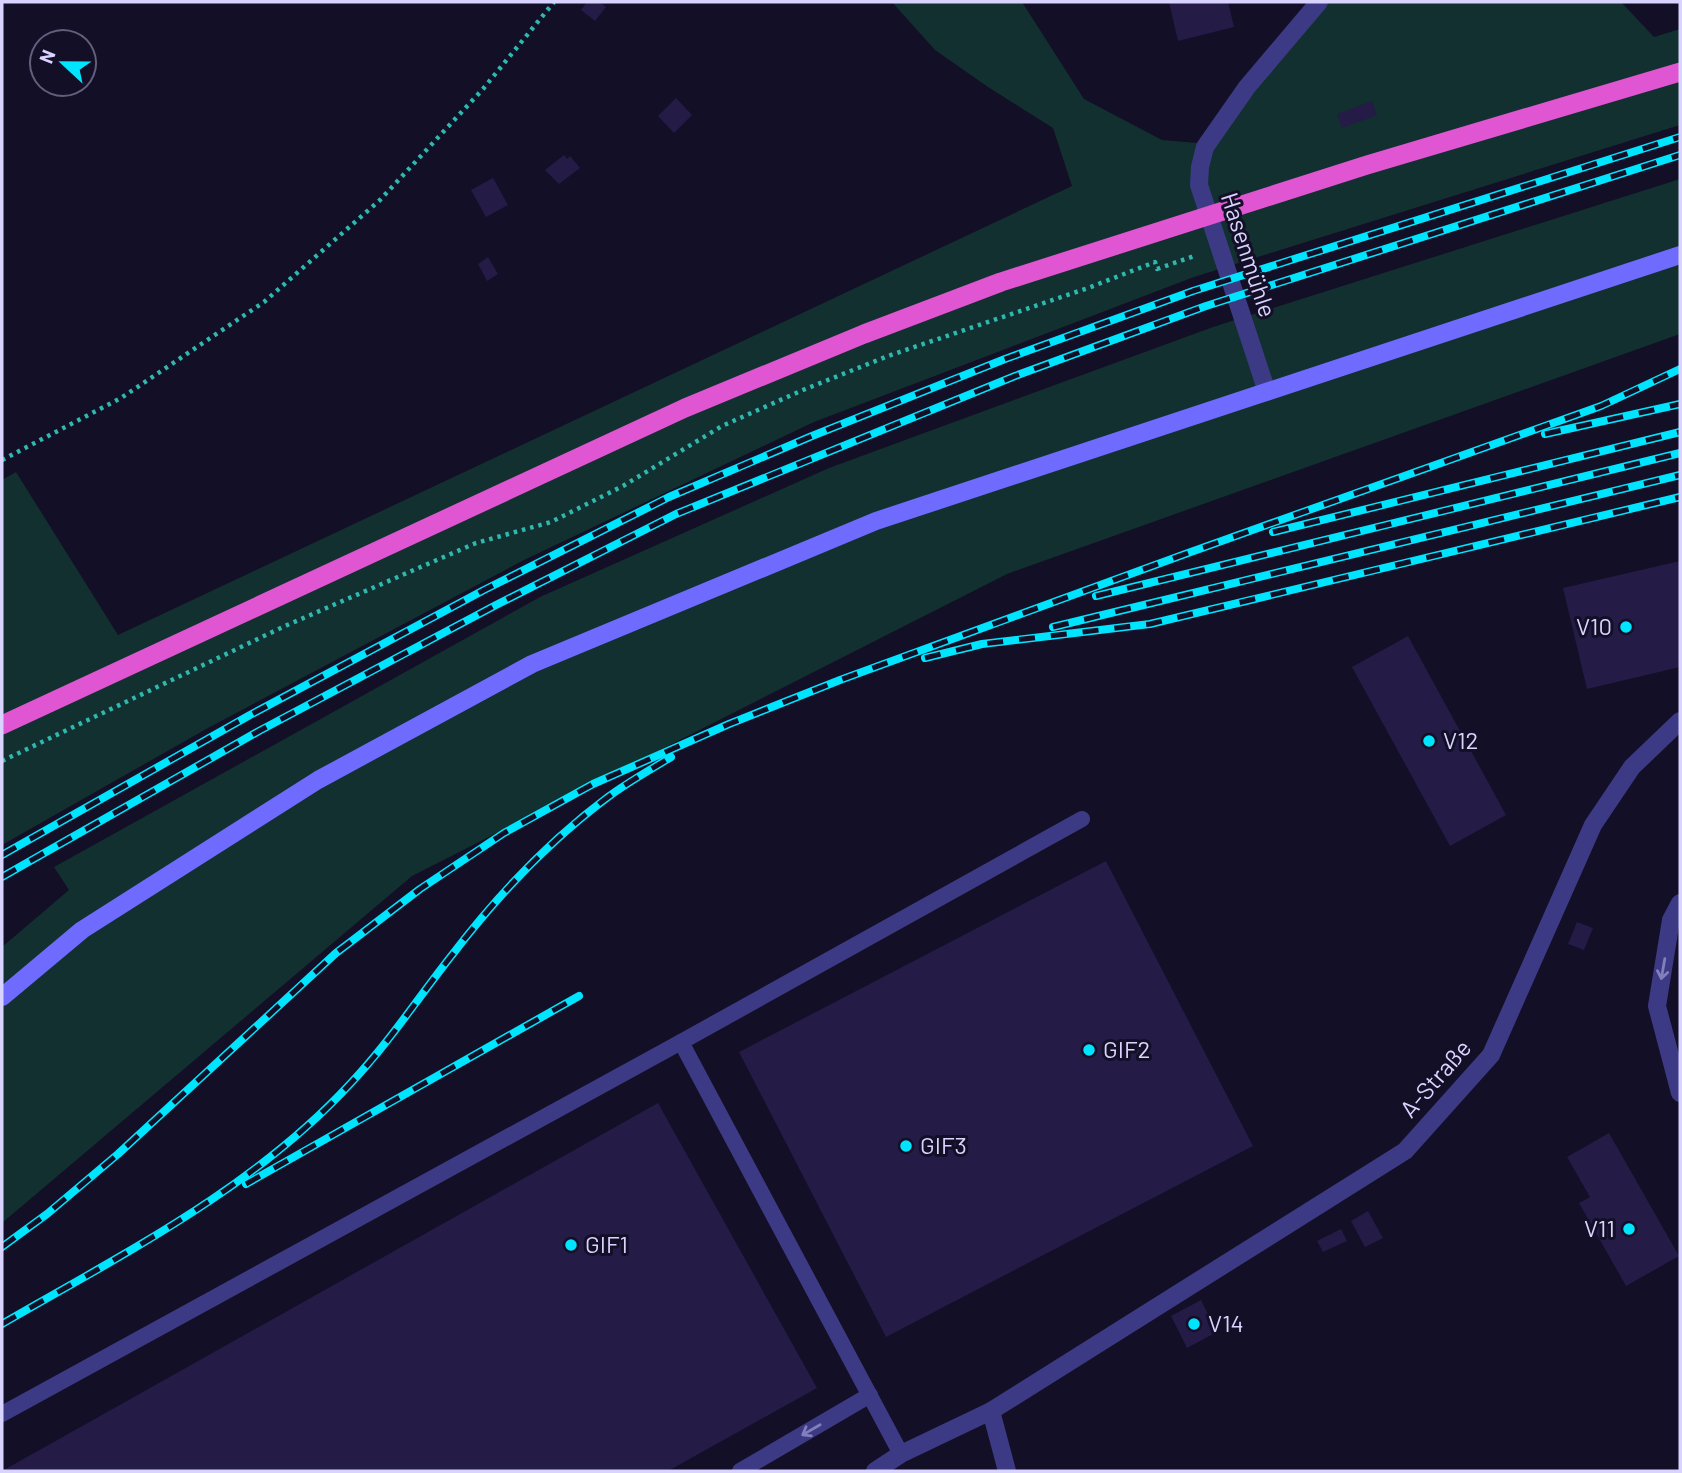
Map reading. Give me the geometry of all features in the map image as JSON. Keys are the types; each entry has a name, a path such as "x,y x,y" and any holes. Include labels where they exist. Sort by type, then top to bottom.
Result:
{"highway":[{"path":"2,725 685,408 864,334 1001,282 1254,201 1680,72"}],"main road":[{"path":"2,997 82,930 318,780 532,664 876,522 1680,255"}],"street":[{"name":"Hasenmühle","path":"1267,392 1199,185 1200,167 1205,147 1247,87 1319,2"},
{"name":"A-Straße","path":"875,1471 901,1454 991,1411 1405,1151 1492,1055 1593,825 1632,767 1680,721"},
{"path":"1680,903 1671,920 1657,1006 1680,1093"},
{"path":"991,1411 1007,1471"}],"lane":[{"path":"2,1414 1082,819"},
{"path":"681,1042 901,1454"},
{"path":"740,1471 870,1395"}],"path":[{"path":"2,460 121,398 264,302 380,200 483,89 554,2"},
{"path":"2,761 285,626 476,543 551,522 624,486 722,426 803,390 888,356 1088,288 1155,262 1157,269 1190,258"}],"green space":[{"path":"892,2 1022,2 1084,99 1162,140 1197,143 1211,152 1254,89 1327,2 1621,2 1654,37 1680,29 1680,125 1194,277 814,422 522,561 208,728 2,845 2,480 16,472 118,635 1072,186 1053,128 935,50"},
{"path":"1680,179 1680,334 1007,574 412,876 2,1223 2,947 69,890 54,867 540,597 829,468 1213,327"}],"building":[{"path":"587,2 600,2 606,7 595,21 581,10"},
{"path":"1169,2 1228,2 1234,27 1178,41"},
{"path":"676,98 692,115 674,133 658,116"},
{"path":"1372,101 1377,115 1342,128 1337,114"},
{"path":"564,155 567,159 570,156 580,168 559,184 545,170"},
{"path":"493,178 508,205 486,217 471,190"},
{"path":"488,257 498,274 487,281 478,264"},
{"name":"V10","path":"1680,561 1680,667 1587,689 1563,588"},
{"name":"V12","path":"1408,636 1506,815 1450,846 1352,667"},
{"path":"1106,861 1253,1146 886,1337 739,1052"},
{"path":"1577,922 1593,928 1584,950 1568,944"},
{"name":"GIF1","path":"658,1103 817,1388 668,1471 2,1471"},
{"name":"V11","path":"1609,1133 1679,1256 1626,1286 1579,1203 1590,1197 1567,1157"},
{"path":"1368,1211 1383,1238 1365,1247 1351,1221"},
{"path":"1341,1229 1347,1241 1323,1252 1317,1241"},
{"name":"V14","path":"1201,1300 1217,1332 1187,1348 1171,1316"}],"railway":[{"path":"2,855 250,715 484,590 669,497 1005,359 1193,291 1680,137"},
{"path":"2,877 259,731 496,605 676,514 1015,376 1206,306 1680,155"},
{"path":"2,1247 47,1214 118,1154 336,953 420,889 504,833 593,784 729,724 840,680 1601,406 1680,369"},
{"path":"1545,434 1680,404"},
{"path":"1273,532 1680,432"},
{"path":"1096,596 1680,453"},
{"path":"1053,627 1680,475"},
{"path":"925,658 982,644 1150,624 1680,497"},
{"path":"2,1324 140,1245 230,1187 272,1156 364,1069 469,933 525,870 586,814 631,781 671,757"},
{"path":"246,1184 579,996"}],"place":[{"name":"V10","path":"1626,627"},
{"name":"V12","path":"1429,741"},
{"name":"GIF2","path":"1089,1050"},
{"name":"GIF3","path":"906,1146"},
{"name":"V11","path":"1629,1229"},
{"name":"GIF1","path":"571,1245"},
{"name":"V14","path":"1194,1324"}]}
